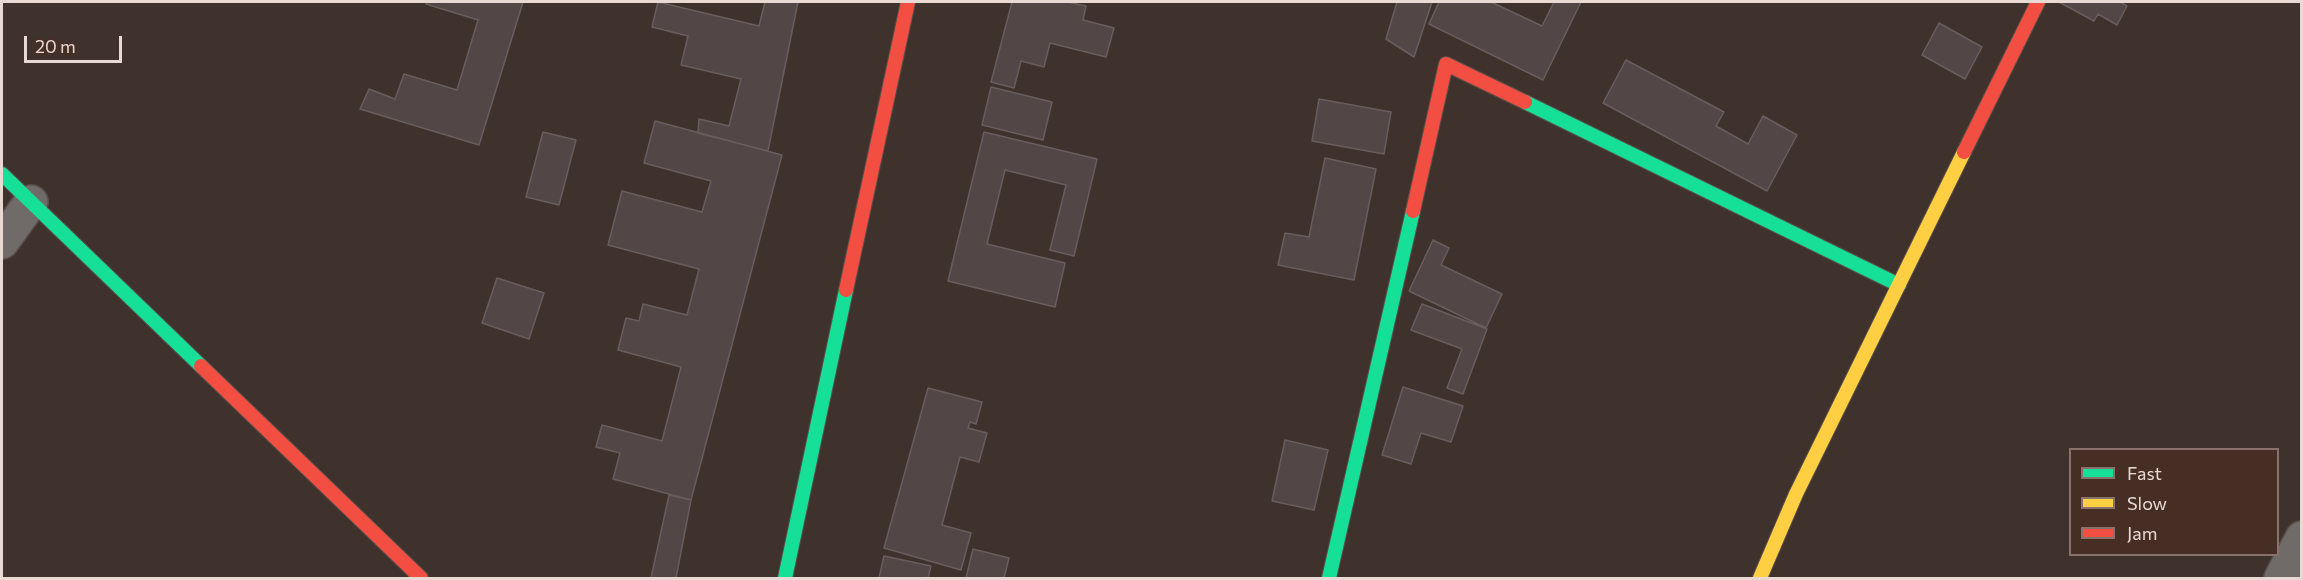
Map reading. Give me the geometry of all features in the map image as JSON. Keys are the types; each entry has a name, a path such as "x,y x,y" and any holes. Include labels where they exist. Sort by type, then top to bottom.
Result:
{"street":[{"path":"785,579 908,2"},
{"path":"1760,579 1796,494 2038,2"},
{"path":"1329,579 1446,64 1899,285"},
{"path":"2,174 421,579"},
{"path":"2,242 31,202"},
{"path":"2281,579 2301,538"}],"building":[{"path":"426,2 523,2 479,145 360,109 369,89 395,99 404,74 457,90 478,20 426,4"},
{"path":"658,2 759,26 765,2 798,2 768,151 698,133 699,119 729,126 741,79 681,65 688,36 652,27"},
{"path":"1012,2 1067,2 1086,6 1083,20 1114,28 1106,57 1050,43 1044,67 1021,61 1014,88 991,82"},
{"path":"1397,2 1432,2 1414,57 1386,39"},
{"path":"1439,2 1491,2 1542,26 1554,2 1581,2 1543,80 1429,24"},
{"path":"2059,2 2120,2 2127,6 2117,25 2098,14 2094,21"},
{"path":"1939,23 1982,47 1965,79 1922,55"},
{"path":"1626,60 1724,112 1716,126 1748,144 1763,116 1797,135 1767,191 1603,103"},
{"path":"991,87 1052,102 1043,140 982,125"},
{"path":"1319,99 1391,112 1384,154 1312,141"},
{"path":"655,121 782,155 691,500 613,479 620,453 596,447 602,425 662,441 681,367 618,350 626,318 639,321 643,304 687,315 699,269 608,245 622,191 702,212 711,181 644,163"},
{"path":"543,132 576,140 559,205 526,197"},
{"path":"984,132 1097,159 1074,256 1050,250 1066,185 1005,170 987,244 1065,263 1055,307 948,281"},
{"path":"1325,158 1376,169 1354,280 1278,265 1285,233 1309,237"},
{"path":"1433,240 1449,248 1441,265 1502,294 1486,328 1409,291"},
{"path":"497,278 544,293 529,339 482,323"},
{"path":"1422,304 1487,329 1463,394 1447,388 1462,349 1411,330"},
{"path":"1403,387 1463,406 1451,442 1421,433 1411,464 1382,455"},
{"path":"928,388 982,402 976,424 970,422 968,428 987,433 979,462 960,457 942,525 971,533 961,570 884,548"},
{"path":"1285,440 1328,450 1314,510 1272,501"},
{"path":"669,495 691,500 676,578 651,578"},
{"path":"973,549 1009,558 1004,578 966,578"},
{"path":"884,556 931,566 928,578 879,578"}],"traffic: fast":[{"path":"1525,102 1899,285"},
{"path":"2,174 201,366"},
{"path":"1329,578 1413,211"},
{"path":"785,578 846,290"}],"traffic: slow":[{"path":"1760,578 1796,494 1964,152"}],"traffic: jam":[{"path":"846,290 908,2"},
{"path":"1964,152 2038,2"},
{"path":"1413,211 1446,64 1525,102"},
{"path":"201,366 421,578"}]}
